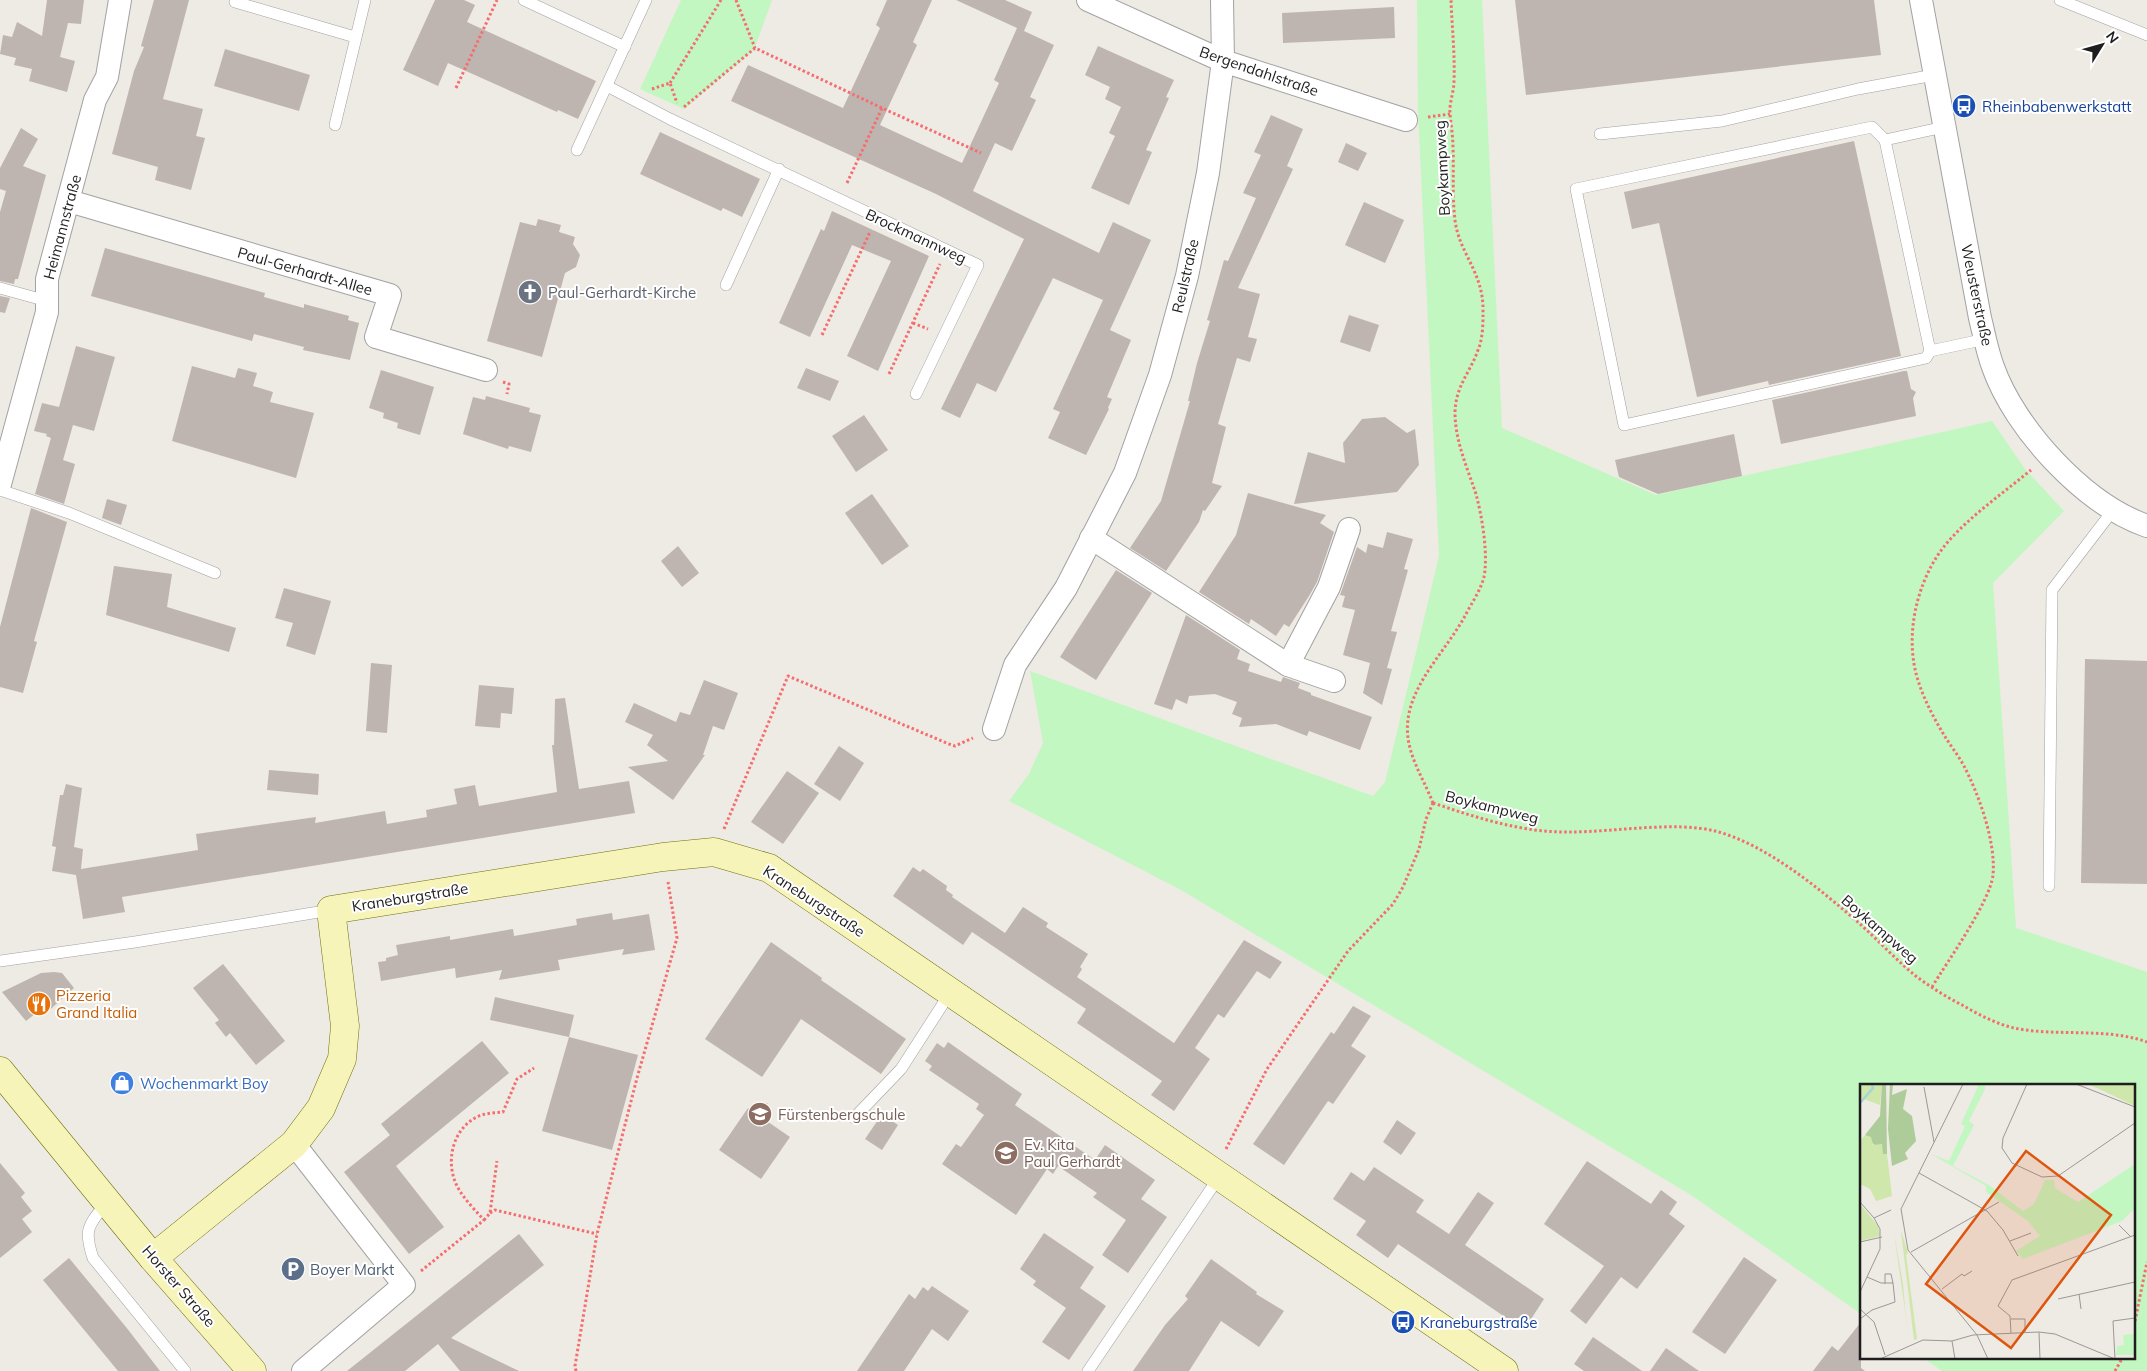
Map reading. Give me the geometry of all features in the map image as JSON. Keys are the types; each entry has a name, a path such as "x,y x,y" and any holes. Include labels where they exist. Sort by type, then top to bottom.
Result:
{"street":[{"name":"Heimannstraße","path":"0,484 47,312 47,279 95,100 107,77 120,0"},
{"name":"Bergendahlstraße","path":"1088,0 1223,61 1406,120"},
{"name":"Reulstraße","path":"994,729 1015,665 1066,588 1125,473 1160,375 1186,276 1208,173 1223,61 1222,0"},
{"name":"Weusterstraße","path":"1921,0 1980,318 1993,367 2024,424 2048,456 2080,485 2114,509 2147,526"},
{"name":"Paul-Gerhardt-Allee","path":"69,200 390,295 376,337 486,370"},
{"path":"1288,665 1329,587 1349,529"},
{"path":"1091,538 1288,665 1334,681"},
{"name":"Kraneburgstraße","path":"330,910 663,857 714,852 770,868 1504,1371"},
{"path":"154,1258 294,1144 321,1108 342,1059 344,1026 330,910"},
{"name":"Horster Straße","path":"0,1071 154,1258 252,1371"},
{"path":"294,1144 404,1285 303,1371"}],"lane":[{"path":"335,125 365,0"},
{"path":"524,0 625,47"},
{"path":"578,150 646,0"},
{"path":"2060,0 2147,35"},
{"path":"235,2 355,37"},
{"path":"1600,134 1722,122 1858,89 1934,75"},
{"name":"Brockmannweg","path":"607,86 670,119 779,169 978,265 916,394"},
{"path":"1872,127 1885,140 1930,351 1926,358 1624,425 1576,189 1872,127"},
{"path":"1885,140 1944,127"},
{"path":"726,285 779,169"},
{"path":"0,288 47,301"},
{"path":"1930,351 1986,339"},
{"path":"0,490 69,513 215,573"},
{"path":"2049,886 2052,590 2114,509"},
{"name":"Kraneburgstraße","path":"0,961 134,942 330,910"},
{"path":"854,1118 900,1069 950,993"},
{"path":"1088,1371 1219,1177"},
{"path":"108,1200 89,1225 87,1241 93,1258 185,1371"}],"path":[{"path":"456,88 497,0"},
{"path":"670,82 722,0"},
{"path":"736,0 755,48 981,153"},
{"name":"Boykampweg","path":"1451,0 1454,81 1450,114 1453,148 1454,215 1456,229 1478,275 1482,288 1484,309 1483,330 1478,350 1463,378 1458,392 1455,412 1457,436 1476,497 1482,528 1485,570 1481,585 1459,627 1421,683 1410,706 1406,729 1410,750 1433,803 1499,823 1536,831 1570,832 1687,827 1714,831 1743,840 1783,864 1815,888 1859,923 1894,957 1932,987 1993,1021 2015,1028 2122,1036 2147,1042"},
{"path":"670,119 755,48"},
{"path":"839,199 882,108"},
{"path":"822,335 877,217"},
{"path":"889,374 946,250"},
{"path":"1932,987 1987,893 1993,875 1991,849 1977,793 1964,765 1925,700 1915,669 1913,639 1916,612 1922,587 1932,565 1946,545 1964,526 2048,456"},
{"path":"714,852 788,676 954,746 994,729"},
{"path":"1219,1177 1226,1148 1267,1069 1348,951 1388,910 1404,887 1419,849 1426,819 1433,803"},
{"path":"576,1371 597,1234 637,1078 677,938 663,857"},
{"path":"484,1220 458,1188 451,1170 454,1142 465,1126 472,1120 480,1116 503,1112 517,1079 534,1068"},
{"path":"490,1213 497,1161"},
{"path":"404,1285 495,1210 597,1234"},
{"path":"2134,1326 2147,1262"},
{"path":"2115,1371 2122,1358"}],"green space":[{"path":"681,0 772,0 754,50 684,109 640,89"},
{"path":"1417,0 1482,0 1502,428 1656,495 1992,421 2025,469 2064,511 1993,583 2016,928 2147,972 2147,1371 1942,1371 1923,1358 2134,1358 2134,1084 1860,1084 1860,1313 1691,1195 1181,890 1009,801 1029,774 1043,743 1030,671 1373,796 1385,782 1439,556 1418,112"}],"building":[{"path":"47,0 84,0 81,24 68,23 60,57 75,61 67,92 29,81 32,69 14,65 16,58 0,54 3,35 12,37 17,22 42,36"},
{"path":"154,0 189,0 163,99 203,109 196,136 205,138 191,190 155,180 158,167 112,154 134,71 144,47 141,46"},
{"path":"435,0 464,0 475,5 467,22 596,81 578,119 558,110 557,112 448,63 438,86 403,70"},
{"path":"887,0 932,0 913,42 917,45 880,125 962,163 999,83 994,80 1017,28 956,0 1005,0 1032,12 1024,31 1054,45 1030,97 1036,100 1012,151 995,143 973,191 1099,253 1113,222 1151,240 1110,330 1131,340 1107,397 1112,399 1109,409 1086,455 1048,438 1060,412 1053,409 1103,300 1053,278 996,392 977,383 960,418 941,409 1024,239 936,194 731,101 748,65 843,108 880,28 876,25"},
{"path":"1515,0 1874,0 1881,55 1526,95"},
{"path":"1394,7 1395,38 1283,43 1282,13"},
{"path":"1098,46 1174,80 1166,97 1169,98 1146,150 1152,152 1129,205 1091,188 1115,136 1109,133 1121,107 1105,99 1110,87 1085,75"},
{"path":"225,49 310,75 299,111 214,86"},
{"path":"1271,115 1303,129 1287,166 1293,169 1238,288 1260,294 1248,337 1257,339 1250,362 1237,358 1218,424 1226,427 1212,483 1222,486 1205,511 1203,510 1199,522 1166,571 1130,548 1161,501 1190,401 1188,401 1197,363 1210,321 1207,320 1224,260 1228,261 1256,198 1243,193 1261,155 1254,152"},
{"path":"21,128 38,139 23,166 46,175 18,279 15,279 14,284 0,281 0,212 6,191 0,189 0,168"},
{"path":"660,132 760,179 742,217 723,208 721,211 640,174"},
{"path":"1854,141 1901,356 1769,385 1768,381 1697,397 1659,223 1632,229 1624,192"},
{"path":"1346,143 1367,153 1358,171 1338,162"},
{"path":"1364,202 1404,220 1385,263 1345,245"},
{"path":"832,211 929,256 878,371 847,356 891,261 852,245 810,337 779,323 821,229 824,231"},
{"name":"Paul-Gerhardt-Kirche","path":"538,219 561,225 559,232 575,237 573,244 580,255 576,267 565,273 542,357 487,341 520,222 536,226"},
{"path":"105,248 265,293 264,297 304,308 304,304 349,316 348,320 359,323 350,360 303,350 304,347 254,334 252,341 91,296"},
{"path":"0,296 10,298 5,313 0,312"},
{"path":"1349,315 1379,325 1370,352 1340,342"},
{"path":"76,346 115,357 94,431 73,425 63,460 75,464 64,504 35,494 51,438 46,436 47,434 34,431 42,403 59,407"},
{"path":"192,366 235,378 238,368 257,373 253,386 273,392 270,402 314,413 296,478 172,441"},
{"path":"806,368 839,381 830,401 797,388"},
{"path":"381,370 434,387 420,435 397,428 398,423 383,418 384,413 369,408"},
{"path":"1907,371 1911,389 1916,392 1913,398 1916,416 1781,444 1772,400"},
{"path":"486,396 530,408 529,412 541,415 531,452 509,446 508,449 463,434 473,397 485,400"},
{"path":"864,415 888,450 856,472 832,436"},
{"path":"1385,417 1407,433 1415,429 1419,465 1397,492 1294,504 1308,452 1345,463 1343,443 1362,419"},
{"path":"1734,434 1742,476 1658,494 1619,477 1615,460"},
{"path":"1248,493 1326,515 1320,523 1334,532 1317,582 1289,627 1284,624 1276,636 1251,619 1249,624 1199,592 1236,535"},
{"path":"872,494 909,546 882,565 845,513"},
{"path":"107,499 127,505 121,525 102,518"},
{"path":"31,508 67,522 34,641 37,642 23,693 0,687 0,627"},
{"path":"1387,532 1413,539 1404,569 1408,570 1391,631 1397,632 1387,668 1392,669 1382,705 1363,693 1370,663 1343,655 1355,610 1342,607 1345,596 1340,595 1357,547 1366,553 1368,544 1383,548"},
{"path":"678,546 699,573 682,587 661,561"},
{"path":"114,566 172,574 167,607 236,628 229,652 106,615"},
{"path":"1116,570 1152,593 1096,680 1060,657"},
{"path":"284,588 331,601 315,655 286,646 293,623 275,618"},
{"path":"1186,615 1240,650 1237,659 1250,664 1248,671 1281,682 1283,677 1300,683 1298,688 1311,693 1311,695 1372,717 1360,750 1309,731 1307,736 1276,724 1239,727 1242,718 1232,714 1237,702 1215,694 1189,696 1187,704 1176,699 1172,710 1154,704"},
{"path":"2085,659 2147,661 2147,884 2081,883"},
{"path":"371,663 392,665 387,733 366,731"},
{"path":"704,680 738,693 724,730 713,726 703,755 705,755 673,800 628,767 668,761 647,745 653,735 625,722 634,703 676,722 680,712 690,715"},
{"path":"479,685 514,688 512,714 501,713 500,728 475,726"},
{"path":"565,698 579,789 629,781 635,813 122,897 125,912 83,919 76,875 52,871 56,847 52,846 60,795 63,795 66,784 82,788 74,847 83,849 81,869 198,850 196,834 316,817 315,823 385,811 387,824 427,817 426,810 457,804 454,789 475,785 479,806 557,792 552,745 554,745 555,699"},
{"path":"839,746 864,763 840,801 814,784"},
{"path":"269,770 319,774 318,795 267,790"},
{"path":"787,771 819,793 783,844 751,822"},
{"path":"913,867 920,872 923,869 947,886 946,890 953,895 952,897 1005,933 1023,907 1048,923 1046,927 1088,954 1080,967 1082,969 1077,977 1174,1043 1244,940 1282,962 1270,979 1257,971 1224,1018 1218,1014 1195,1048 1210,1059 1174,1111 1151,1095 1162,1081 1077,1023 1086,1009 972,932 963,945 893,896"},
{"path":"612,913 613,920 649,914 655,950 622,955 624,949 558,960 560,970 499,980 502,970 456,978 455,968 381,981 378,962 386,961 386,958 398,955 396,945 450,936 450,940 513,929 514,936 577,925 576,919"},
{"path":"771,942 822,978 821,980 906,1039 881,1074 801,1019 762,1077 705,1039"},
{"path":"223,964 285,1041 256,1065 230,1033 226,1037 215,1023 219,1020 193,988"},
{"path":"41,973 62,973 74,988 44,1015 40,1010 26,1021 2,992"},
{"path":"495,997 574,1015 569,1037 490,1020"},
{"path":"1353,1006 1371,1016 1351,1046 1366,1056 1333,1104 1328,1101 1284,1165 1253,1144 1331,1032 1334,1034"},
{"path":"569,1037 638,1055 612,1150 542,1131"},
{"path":"482,1041 509,1073 396,1166 444,1227 409,1254 344,1172 390,1135 381,1124"},
{"path":"948,1042 1022,1094 1015,1105 1095,1160 1105,1145 1155,1180 1141,1199 1167,1217 1128,1273 1102,1255 1126,1220 1093,1197 1097,1193 1058,1166 1053,1174 1047,1169 1016,1215 942,1164 956,1144 961,1147 984,1115 976,1109 979,1104 929,1070 932,1066 925,1061 937,1043 944,1048"},
{"path":"748,1108 790,1137 761,1179 719,1150"},
{"path":"882,1114 898,1125 882,1150 865,1139"},
{"path":"1397,1120 1416,1133 1401,1155 1383,1142"},
{"path":"1587,1161 1651,1204 1661,1190 1677,1202 1669,1214 1685,1226 1637,1289 1621,1277 1586,1324 1570,1311 1604,1266 1544,1224"},
{"path":"0,1163 25,1193 21,1197 32,1211 22,1219 32,1232 0,1258"},
{"path":"1374,1167 1424,1200 1416,1212 1449,1234 1478,1192 1494,1203 1465,1245 1544,1299 1524,1330 1398,1244 1388,1258 1356,1235 1366,1221 1333,1199 1351,1172 1364,1181"},
{"path":"1044,1233 1094,1267 1080,1288 1106,1306 1069,1360 1042,1342 1066,1308 1033,1285 1036,1281 1020,1269"},
{"path":"519,1234 544,1265 451,1338 519,1371 460,1371 438,1344 405,1371 347,1371"},
{"path":"1744,1257 1777,1280 1725,1354 1692,1332"},
{"path":"69,1258 160,1371 118,1371 43,1280"},
{"path":"1211,1259 1257,1292 1256,1294 1284,1311 1259,1347 1221,1321 1189,1371 1133,1371 1165,1325 1188,1299 1185,1296"},
{"path":"932,1286 969,1311 948,1341 932,1329 904,1371 857,1371 909,1294 915,1299 923,1287 928,1291"},
{"path":"1860,1323 1861,1368 1865,1371 1813,1371 1832,1346 1838,1351"},
{"path":"1593,1337 1642,1371 1584,1371 1574,1364"},
{"path":"1666,1348 1699,1371 1650,1371"}],"place":[{"name":"Rheinbabenwerkstatt","path":"1964,106"},
{"name":"Paul-Gerhardt-Kirche","path":"530,292"},
{"name":"Pizzeria Grand Italia","path":"39,1004"},
{"name":"Wochenmarkt Boy","path":"122,1083"},
{"name":"Fürstenbergschule","path":"760,1114"},
{"name":"Ev. Kita Paul Gerhardt","path":"1006,1153"},
{"name":"Boyer Markt","path":"293,1269"},
{"name":"Kraneburgstraße","path":"1403,1322"}]}
